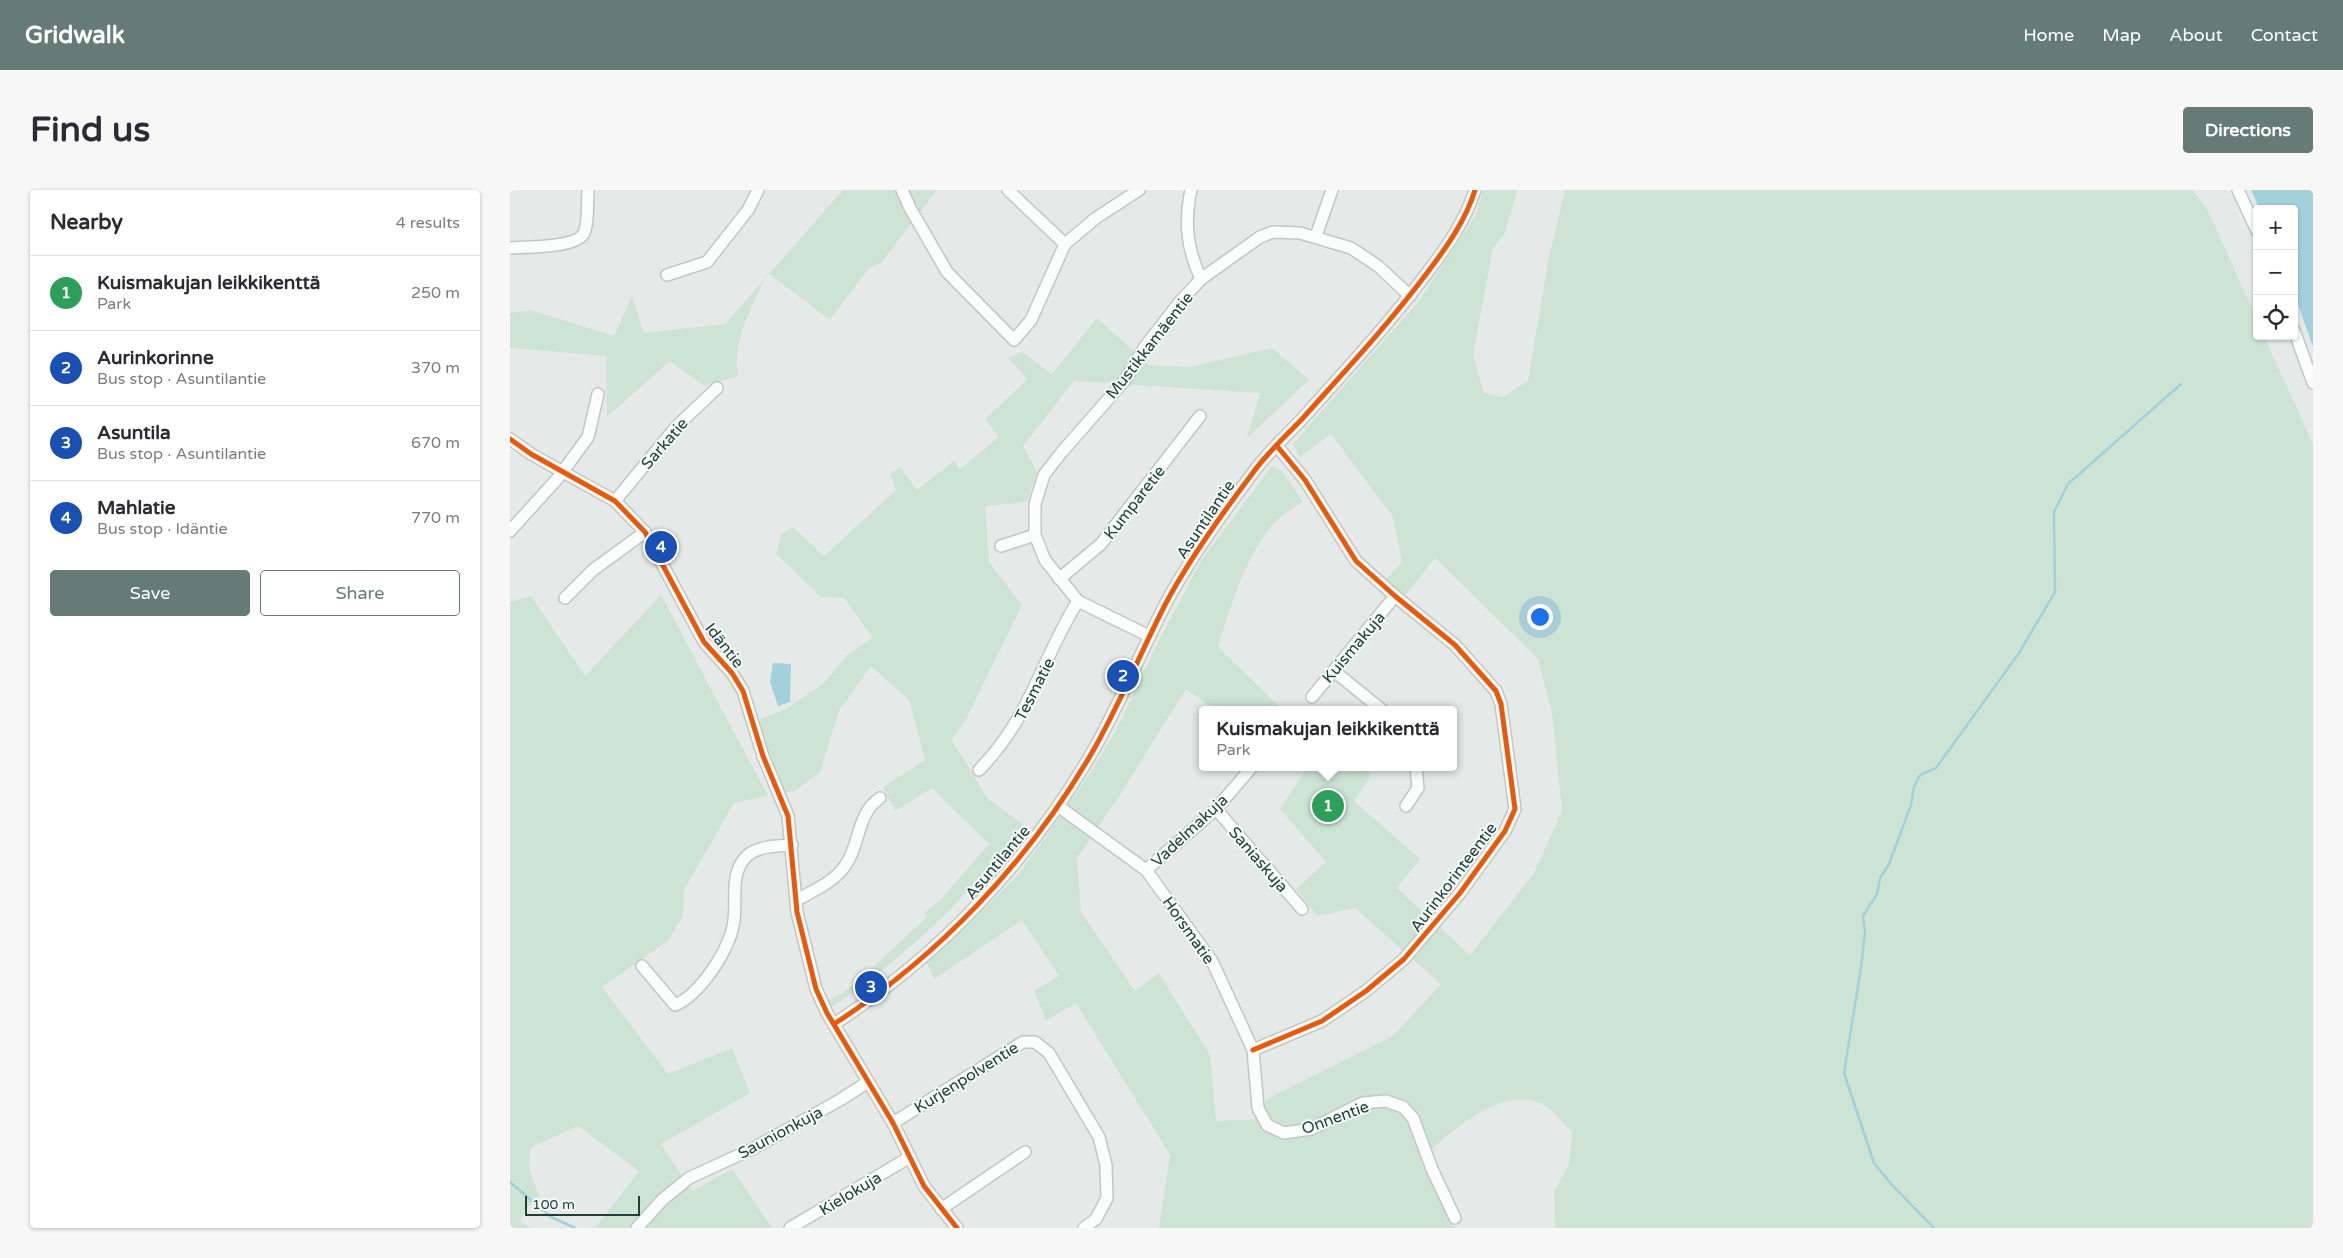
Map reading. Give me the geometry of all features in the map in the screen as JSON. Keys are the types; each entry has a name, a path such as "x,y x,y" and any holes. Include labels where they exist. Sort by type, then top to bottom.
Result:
{"street":[{"path":"510,248 568,243 580,238 585,228 588,190"},
{"path":"667,274 707,262 748,210 758,190"},
{"path":"902,190 946,272 1014,340 1031,320 1065,244 1096,218 1139,190"},
{"path":"1008,190 1065,244"},
{"path":"1191,190 1186,227 1192,257 1202,279"},
{"path":"1316,236 1332,190"},
{"name":"Asuntilantie","path":"834,1024 881,990 952,932 991,891 1058,806 1102,735 1149,636 1188,565 1253,471 1388,324 1410,296 1461,222 1475,190"},
{"path":"2238,190 2253,222"},
{"name":"Mustikkamäentie","path":"1149,636 1078,601 1046,560 1035,535 1036,504 1044,476 1092,415 1125,380 1144,348 1165,320 1202,279 1253,242 1273,232 1300,233 1316,236 1351,248 1378,266 1410,296"},
{"path":"2298,340 2313,383"},
{"name":"Sarkatie","path":"615,501 676,427 716,388"},
{"path":"510,531 563,471 588,437 598,394"},
{"name":"Kumparetie","path":"1059,579 1101,544 1200,416"},
{"name":"Idäntie","path":"510,439 531,454 615,501 645,532 704,642 732,673 743,691 763,756 788,816 797,912 816,989 834,1024 893,1123 924,1186 940,1209 957,1228"},
{"name":"Aurinkorinteentie","path":"1253,1050 1322,1021 1366,991 1404,959 1460,893 1505,831 1515,809 1501,704 1496,691 1455,645 1356,561 1305,480 1277,446"},
{"path":"565,598 593,570 645,532"},
{"path":"1001,546 1035,535"},
{"name":"Kuismakuja","path":"1312,697 1395,596"},
{"name":"Tesmatie","path":"979,770 1008,737 1026,708 1078,601"},
{"path":"1334,671 1377,706"},
{"name":"Vadelmakuja","path":"1146,870 1216,809 1249,771"},
{"path":"1406,806 1418,788 1416,771"},
{"path":"797,900 840,873 847,864 866,811 880,798"},
{"name":"Horsmatie","path":"1058,806 1146,870 1212,961 1253,1050 1256,1095"},
{"name":"Saniaskuja","path":"1216,809 1302,909"},
{"path":"642,966 675,1005 686,1000 697,989 727,946 734,922 736,870 749,854 767,847 792,845"},
{"name":"Kurjenpolventie","path":"893,1123 1024,1042 1035,1042 1049,1053 1099,1137 1106,1165 1107,1198 1096,1219 1084,1228"},
{"name":"Saunionkuja","path":"637,1228 662,1200 689,1178 752,1149 840,1100 868,1082"},
{"name":"Onnentie","path":"1256,1095 1258,1108 1267,1125 1284,1133 1311,1128 1362,1103 1386,1101 1403,1107 1413,1118 1432,1169 1455,1218"},
{"path":"940,1209 1025,1152"},
{"name":"Kielokuja","path":"790,1228 910,1157"}],"green space":[{"path":"843,190 937,190 881,263 869,268 830,320 769,274"},
{"path":"1483,190 1517,190 1505,233 1493,248 1473,355 1484,393 1503,397 1528,381 1548,262 1565,190 2193,190 2208,211 2253,310 2253,340 2266,340 2313,444 2313,1225 2310,1228 1555,1228 1554,1191 1569,1165 1572,1132 1555,1114 1540,1103 1518,1100 1503,1102 1474,1116 1423,1156 1455,1228 1159,1228 1170,1155 1076,1003 1046,1021 1034,991 1059,976 1022,920 934,979 926,961 966,927 1018,875 1059,818 1093,769 1122,719 1157,644 1201,561 1272,466 1282,471 1303,502 1275,522 1256,549 1240,581 1218,647 1279,706 1210,706 1186,689 1120,795 1077,858 1081,912 1135,991 1159,973 1210,1055 1216,1121 1258,1119 1267,1099 1393,1036 1441,984 1355,908 1318,916 1296,889 1326,862 1280,809 1305,771 1369,771 1370,777 1354,801 1420,859 1397,888 1470,955 1534,873 1562,811 1552,713 1538,659 1435,558 1404,597 1386,579 1402,562 1393,517 1331,434 1300,457 1293,444 1419,301 1476,215"},
{"path":"765,278 750,310 741,337 737,363 738,376 704,386 670,361 607,417 606,356 510,348 510,313 530,310 614,336 632,296 644,333 725,324"},
{"path":"1097,318 1149,365 1189,367 1272,348 1309,380 1247,438 1260,393 1074,381 1023,446 1037,472 1027,502 985,506 989,562 1022,605 966,719 952,740 988,799 1023,824 1003,851 959,901 935,924 885,968 830,1008 826,1002 853,986 928,916 924,913 939,901 989,844 932,788 895,811 883,787 925,760 909,700 871,666 839,711 820,772 795,791 784,793 760,732 760,719 786,709 824,683 847,655 873,638 844,598 821,597 776,554 781,534 793,527 824,556 896,490 890,474 900,467 917,490 954,461 960,469 999,437 985,419 1028,379 1008,358 1022,352 1052,374"},
{"path":"661,595 768,796 734,803 684,890 683,915 669,940 602,987 668,1074 732,1048 750,1093 661,1144 692,1191 732,1169 772,1228 595,1228 639,1171 578,1126 530,1148 529,1168 539,1196 524,1211 520,1222 531,1228 510,1228 510,602 531,596 585,676"}],"water":[{"path":"2251,190 2313,190 2313,347 2298,304 2298,205 2258,205"},
{"path":"773,663 791,664 790,702 778,706 770,682"}],"waterway":[{"path":"1934,1228 1892,1185 1874,1163 1844,1073 1861,968 1865,932 1863,916 1877,894 1880,878 1889,864 1911,805 1914,787 1920,775 1936,768 2019,653 2055,592 2054,512 2068,484 2181,384"},
{"path":"510,1182 551,1217 575,1228"}],"cycle path":[{"path":"834,1024 873,997 945,938 978,905 1038,833 1090,756 1166,603 1206,537 1263,460 1382,329 1412,292 1455,233 1475,190"},
{"path":"510,439 531,454 615,501 645,532 704,642 732,673 743,691 763,756 788,816 797,912 816,989 827,1013 893,1123 924,1186 957,1228"},
{"path":"1253,1050 1322,1021 1366,991 1404,959 1460,893 1505,831 1515,809 1501,704 1496,691 1455,645 1356,561 1305,480 1277,446"}],"place":[{"name":"Mahlatie","path":"661,547"},
{"name":"Aurinkorinne","path":"1123,676"},
{"name":"Kuismakujan leikkikenttä","path":"1328,806"},
{"name":"Asuntila","path":"871,987"}]}
